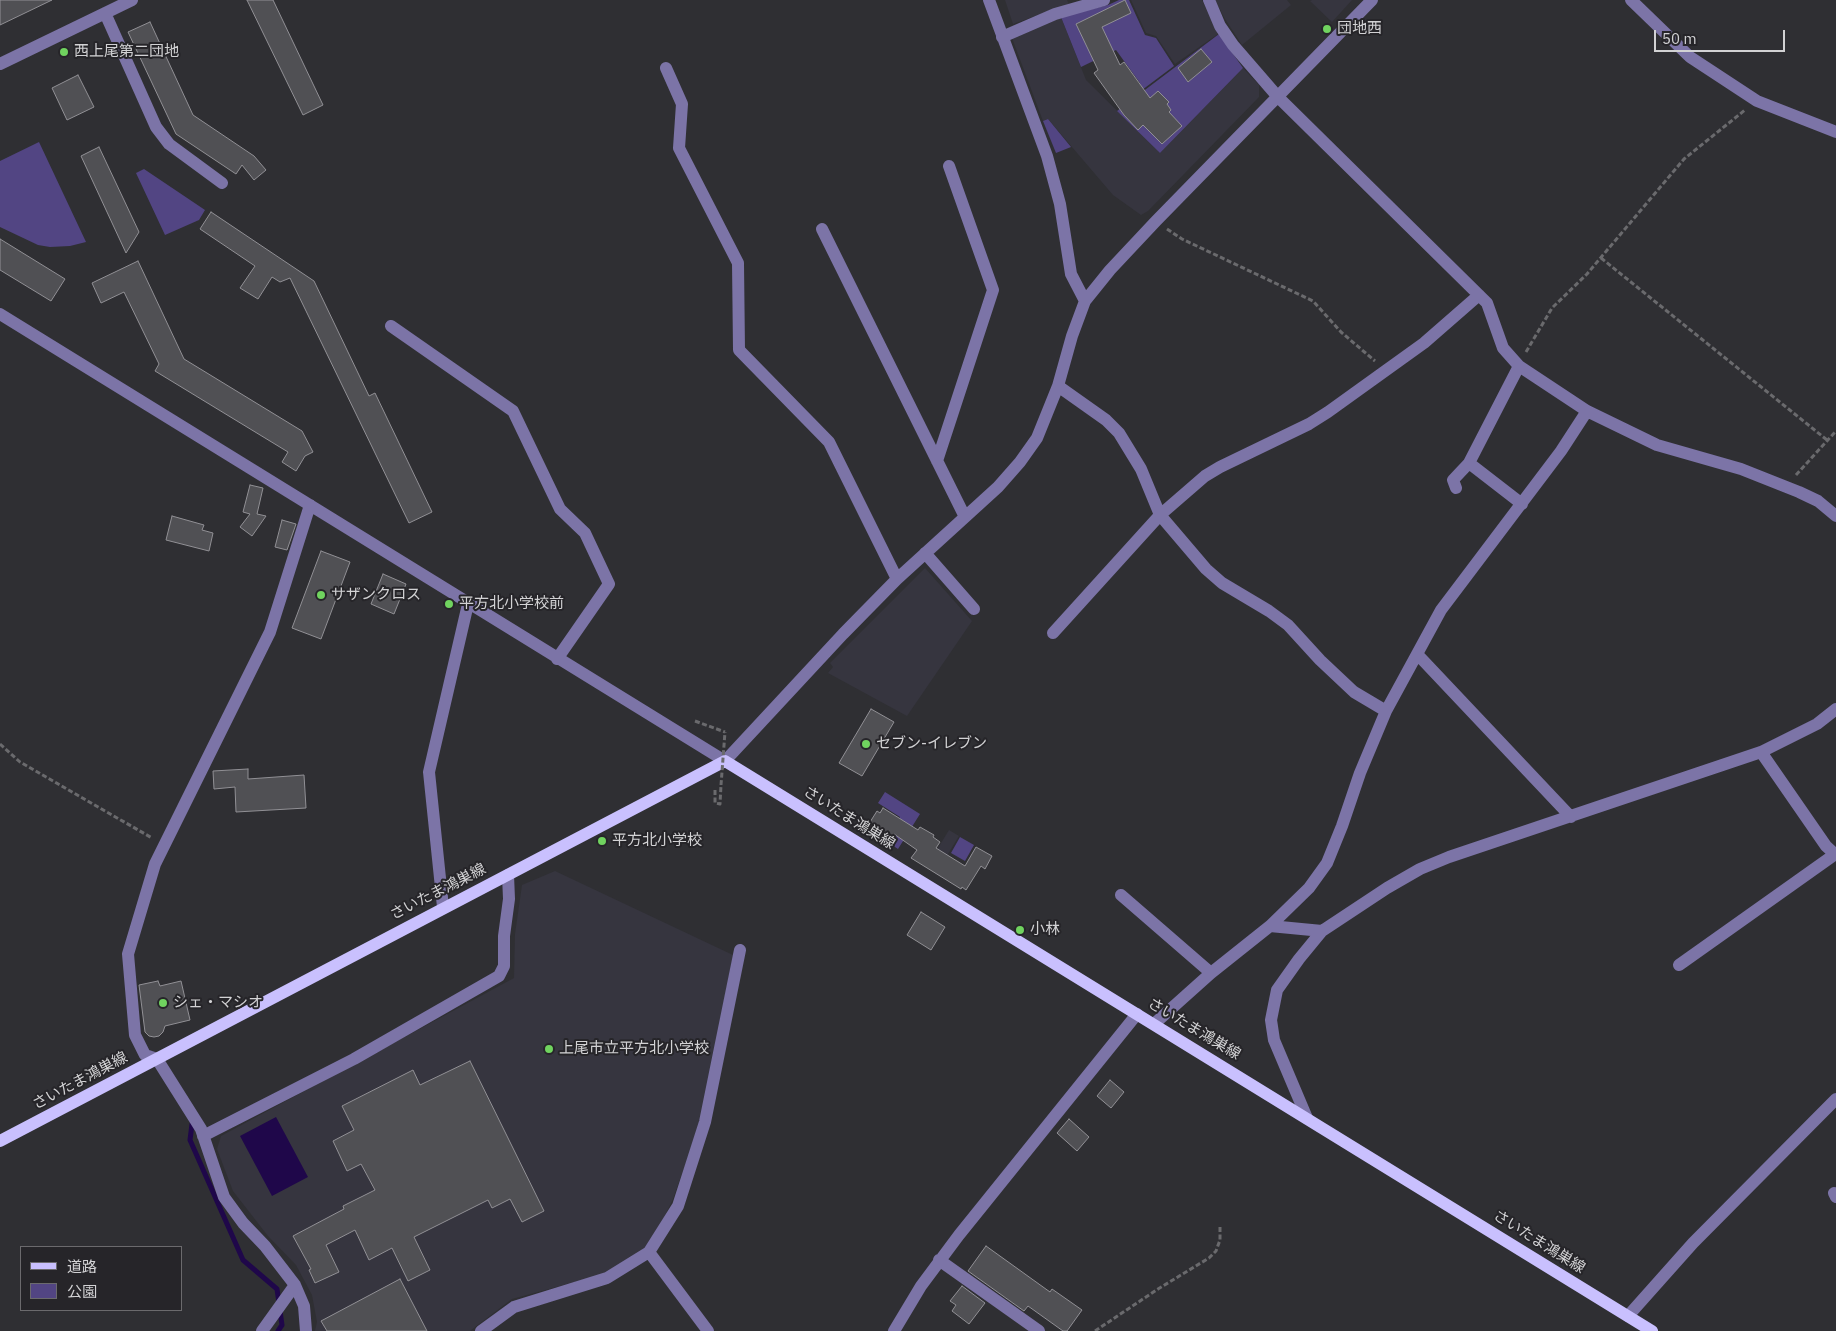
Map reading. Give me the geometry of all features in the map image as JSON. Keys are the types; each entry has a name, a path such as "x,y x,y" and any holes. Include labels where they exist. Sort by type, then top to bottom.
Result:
{"main road":[{"name":"さいたま鴻巣線","path":"0,1141 443,907 725,761 1652,1331"}],"street":[{"path":"0,64 132,0"},
{"path":"988,0 1047,156 1060,204 1071,274 1085,301"},
{"path":"1002,37 1055,14 1104,0"},
{"path":"1209,0 1220,26 1233,45 1278,97 1487,303 1504,348 1519,366 1587,411 1657,445 1741,469 1786,486 1818,501 1836,516"},
{"path":"0,314 725,761 897,579 998,487 1020,462 1036,438 1058,386 1072,336 1085,301 1110,270 1156,221 1372,0"},
{"path":"1631,0 1690,57 1757,101 1836,132"},
{"path":"104,13 156,127 169,144 222,183"},
{"path":"666,68 682,104 679,148 738,263 740,350 829,442 897,579"},
{"path":"937,461 993,290 949,166"},
{"path":"822,229 965,517"},
{"path":"1053,633 1160,515 1205,476 1309,424 1387,371 1424,343 1479,295"},
{"path":"391,326 513,412 560,508 585,533 609,584 557,659"},
{"path":"1456,488 1453,480 1468,462 1519,366"},
{"path":"1058,386 1106,420 1119,433 1142,469 1160,515 1206,569 1222,583 1282,620 1354,692 1386,711"},
{"path":"1154,1024 1211,973 1270,926 1309,888 1327,863 1360,773 1386,711 1441,610 1561,451 1587,411"},
{"path":"1468,462 1522,504"},
{"path":"306,1331 304,1306 295,1285 224,1198 201,1129 157,1058 145,1055 135,1035 128,954 155,864 270,632 310,505"},
{"path":"925,553 974,609"},
{"path":"443,907 428,772 468,604"},
{"path":"1418,655 1571,817"},
{"path":"1307,1118 1274,1040 1271,1020 1277,990 1299,958 1322,932 1387,888 1420,869 1449,857 1761,752 1817,724 1836,709"},
{"path":"1679,965 1835,855 1826,846 1761,752"},
{"path":"203,1136 354,1059 499,976 504,966 504,936 510,899 508,875"},
{"path":"1120,895 1211,973"},
{"path":"1270,926 1322,932"},
{"path":"481,1331 514,1307 607,1278 648,1252 678,1206 705,1122 740,950"},
{"path":"894,1331 939,1260 1137,1014"},
{"path":"1628,1316 1693,1243 1836,1099"},
{"path":"648,1252 708,1331"},
{"path":"939,1260 1039,1331"},
{"path":"262,1331 295,1285"}],"path":[{"path":"1519,366 1552,308 1587,274 1684,159 1757,101"},
{"path":"1156,221 1182,239 1313,301 1340,332 1387,371"},
{"path":"1601,258 1827,440"},
{"path":"1786,486 1836,431"},
{"path":"695,721 726,732 720,804 715,803 715,790"},
{"path":"0,744 20,762 164,845"},
{"path":"1095,1331 1209,1258 1216,1251 1220,1240 1220,1225"}],"shaded area":[{"path":"1005,0 1067,0 1069,4 1013,24"},
{"path":"1131,0 1202,0 1218,34 1175,64 1156,36 1146,33"},
{"path":"1215,0 1287,0 1291,5 1242,45"},
{"path":"1352,0 1332,22 1310,1"},
{"path":"1061,17 1086,80 1160,153 1243,68 1259,85 1259,97 1148,211 1141,215 1113,195 1048,119 1043,121 1012,38"},
{"path":"925,568 972,621 907,716 828,673 833,667 830,663"},
{"path":"949,830 959,836 937,872 927,866"},
{"name":"上尾市立平方北小学校","path":"555,871 733,955 701,1120 673,1199 651,1244 612,1272 512,1299 470,1331 315,1331 317,1322 312,1295 296,1265 268,1236 233,1191 217,1149 221,1136 514,978 515,934 522,885"},
{"path":"276,1117 308,1177 272,1196 240,1136"}],"green space":[{"path":"1119,0 1129,0 1145,35 1156,38 1174,66 1142,90 1137,85 1140,83 1116,50 1081,67 1061,17 1108,5"},
{"path":"1219,34 1243,68 1160,153 1117,111"},
{"path":"1048,119 1071,147 1056,153 1043,121"},
{"path":"39,142 86,242 70,246 50,247 38,245 0,227 0,161"},
{"path":"144,169 205,210 199,220 165,235 136,173"},
{"path":"885,792 920,814 898,849 889,843 902,822 899,820 900,817 878,803"},
{"path":"960,837 974,845 965,861 951,853"}],"building":[{"path":"0,0 52,0 0,25"},
{"path":"247,0 273,0 323,105 303,115"},
{"path":"1125,0 1131,13 1102,27 1120,65 1124,62 1150,98 1158,91 1169,102 1167,104 1171,110 1169,112 1182,126 1162,144 1143,125 1138,130 1124,115 1094,73 1098,70 1076,24"},
{"path":"150,22 193,115 254,156 266,170 254,180 242,165 236,174 176,134 128,32"},
{"path":"1201,49 1212,62 1188,82 1178,68"},
{"path":"78,75 94,107 67,120 52,88"},
{"path":"99,147 139,232 126,253 81,156"},
{"path":"211,212 314,281 369,396 375,393 432,512 409,523 290,278 280,282 272,277 258,299 240,288 255,266 200,229"},
{"path":"0,239 65,279 51,301 0,270"},
{"path":"138,261 184,359 302,431 313,452 305,456 296,471 282,462 288,452 155,371 159,364 124,292 101,303 92,283"},
{"path":"250,485 263,488 257,514 266,516 252,536 240,527 250,514 243,512"},
{"path":"172,516 204,525 202,530 213,533 209,551 166,540"},
{"path":"282,520 296,524 287,550 275,547"},
{"name":"サザンクロス","path":"321,551 350,562 321,639 292,628"},
{"path":"383,574 406,584 394,614 371,604"},
{"path":"871,709 894,722 862,776 839,763"},
{"path":"248,769 248,779 304,775 306,808 236,812 235,787 214,789 213,771"},
{"path":"883,808 918,830 920,827 934,835 933,837 940,842 936,848 965,866 976,847 992,856 985,869 981,866 966,890 962,887 961,889 911,858 917,850 894,834 886,843 865,830 877,811 880,813"},
{"path":"921,912 945,927 931,950 907,935"},
{"name":"シェ・マシオ","path":"158,981 160,986 181,981 190,1020 165,1026 159,1036 154,1037 149,1036 145,1032 139,985"},
{"path":"470,1061 544,1211 522,1222 510,1199 492,1208 488,1200 414,1237 430,1270 408,1281 392,1248 369,1260 355,1230 326,1245 339,1272 315,1283 309,1270 311,1269 293,1236 344,1209 343,1206 375,1190 361,1164 347,1171 333,1141 354,1130 342,1106 413,1070 420,1085"},
{"path":"1110,1080 1124,1092 1111,1108 1097,1096"},
{"path":"1069,1119 1089,1137 1077,1151 1057,1133"},
{"path":"986,1246 1050,1292 1052,1289 1082,1310 1067,1331 1063,1331 1028,1306 1024,1311 968,1271"},
{"path":"400,1279 427,1331 327,1331 321,1321"},
{"path":"962,1286 985,1303 969,1324 952,1311 956,1305 950,1301"}],"waterway":[{"path":"192,1124 190,1140 243,1260 277,1289 282,1325 278,1331"}],"place":[{"name":"団地西","path":"1327,29"},
{"name":"西上尾第二団地","path":"64,52"},
{"name":"サザンクロス","path":"321,595"},
{"name":"平方北小学校前","path":"449,604"},
{"name":"セブン-イレブン","path":"866,744"},
{"name":"平方北小学校","path":"602,841"},
{"name":"小林","path":"1020,930"},
{"name":"シェ・マシオ","path":"163,1003"},
{"name":"上尾市立平方北小学校","path":"549,1049"}]}
